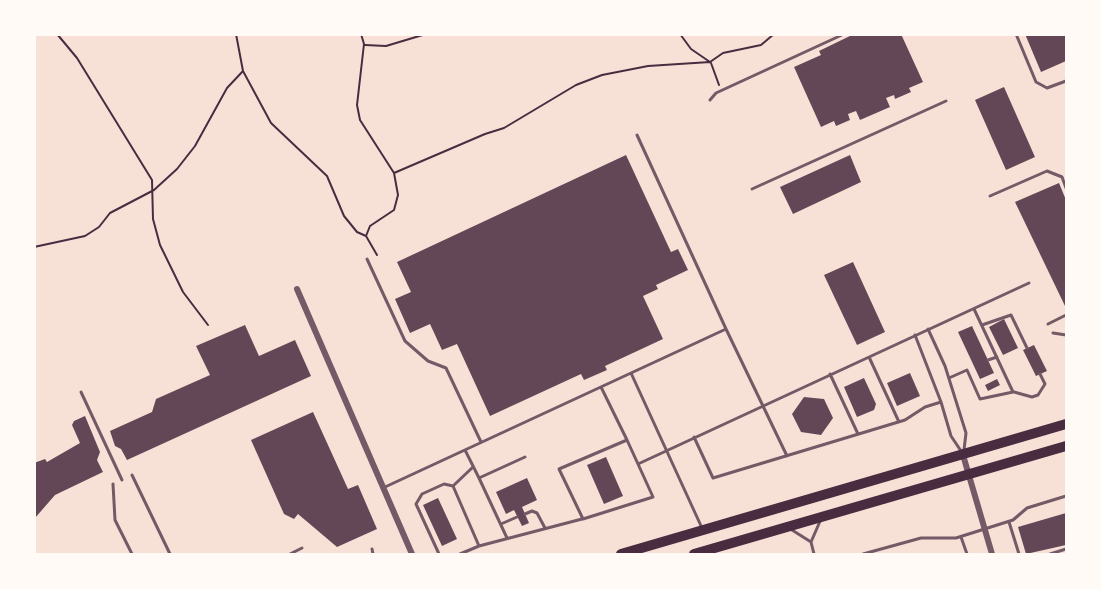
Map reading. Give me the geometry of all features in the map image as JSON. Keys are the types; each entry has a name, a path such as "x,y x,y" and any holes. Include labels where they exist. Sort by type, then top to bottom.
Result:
{"main road":[{"path":"621,555 1066,424"},
{"path":"694,555 1066,446"}],"street":[{"path":"297,289 412,555"},
{"path":"963,455 992,555"}],"lane":[{"path":"710,100 721,91 844,34"},
{"path":"1016,34 1036,82 1051,88 1066,81"},
{"path":"752,189 946,101"},
{"path":"637,135 787,456"},
{"path":"990,196 1047,171 1062,177 1066,188"},
{"path":"368,259 405,341 428,361 446,368 481,442"},
{"path":"638,464 1029,283"},
{"path":"974,309 1013,392"},
{"path":"982,326 1011,315 1027,348"},
{"path":"1048,324 1066,315"},
{"path":"383,487 726,329"},
{"path":"928,329 949,378 966,432 963,455"},
{"path":"1053,333 1066,335"},
{"path":"915,335 942,402 951,436 963,455"},
{"path":"869,357 899,422"},
{"path":"988,360 997,357"},
{"path":"949,378 974,367"},
{"path":"967,370 980,399 1013,392 1032,397 1038,395 1045,384 1040,374"},
{"path":"630,373 703,530"},
{"path":"830,374 858,434"},
{"path":"460,555 479,546 583,519 653,497 601,387"},
{"path":"81,392 122,480"},
{"path":"694,437 712,478 899,422 925,407 942,402"},
{"path":"583,519 559,469 627,440"},
{"path":"465,450 507,538"},
{"path":"479,478 525,457"},
{"path":"453,486 473,467"},
{"path":"132,475 170,555"},
{"path":"113,484 114,520 132,555"},
{"path":"439,555 416,504 422,494 444,484 453,486"},
{"path":"453,486 479,546"},
{"path":"863,555 921,538 961,537 1009,522 1027,508 1066,496"},
{"path":"525,514 532,511 537,513 545,528"},
{"path":"501,524 517,517"},
{"path":"814,555 811,542 822,518"},
{"path":"1009,522 1019,555"},
{"path":"788,527 811,542"},
{"path":"961,537 967,555"},
{"path":"290,555 302,548"},
{"path":"372,549 374,555"},
{"path":"1050,555 1066,549"}],"path":[{"path":"57,34 77,58 152,180 153,219 160,246 183,292 208,325"},
{"path":"236,34 243,71 271,123 327,176 344,216 357,232 366,236 377,255"},
{"path":"362,34 364,44 357,105 360,120 394,172 398,195 394,210 370,226 366,236"},
{"path":"364,44 386,46 426,34"},
{"path":"680,34 691,49 711,62 721,91"},
{"path":"394,172 484,134 504,128 576,85 602,75 648,66 711,62 723,53 761,45 774,34"},
{"path":"34,247 84,236 99,226 110,213 154,190 177,169 195,146 227,88 243,71"}],"building":[{"path":"854,34 901,34 923,82 909,88 911,92 895,99 894,95 886,98 890,107 860,120 856,111 848,114 850,120 836,126 834,121 821,127 794,67 821,55 819,51"},
{"path":"1025,34 1066,34 1066,61 1041,72"},
{"path":"1004,87 1035,157 1006,170 975,100"},
{"path":"626,155 671,252 678,249 688,270 656,285 658,289 643,296 663,339 605,366 607,370 584,380 581,374 490,416 457,344 442,350 430,324 410,333 395,299 411,292 397,262"},
{"path":"850,155 861,182 793,214 780,187"},
{"path":"1059,183 1066,200 1065,306 1015,202"},
{"path":"853,262 885,332 857,345 824,275"},
{"path":"1004,319 1018,348 1003,355 989,327"},
{"path":"245,325 259,356 295,340 311,376 127,460 121,449 115,446 110,431 152,412 156,399 210,375 196,346"},
{"path":"972,326 994,373 980,379 958,332"},
{"path":"1034,345 1047,371 1036,376 1023,350"},
{"path":"910,373 920,396 897,406 887,383"},
{"path":"864,378 876,404 874,410 857,417 844,387"},
{"path":"997,379 1000,385 988,391 985,385"},
{"path":"804,397 824,399 833,418 821,435 801,432 792,414"},
{"path":"313,412 348,489 358,485 377,529 337,547 298,514 294,519 284,514 251,440"},
{"path":"85,416 100,452 97,460 103,472 55,495 35,518 34,463 45,459 47,462 80,443 72,425 74,421"},
{"path":"606,457 623,496 604,504 587,465"},
{"path":"527,478 537,500 522,507 529,523 522,526 514,510 506,514 496,492"},
{"path":"438,498 457,539 442,546 423,505"},
{"path":"1066,513 1066,545 1026,554 1018,527"}]}
